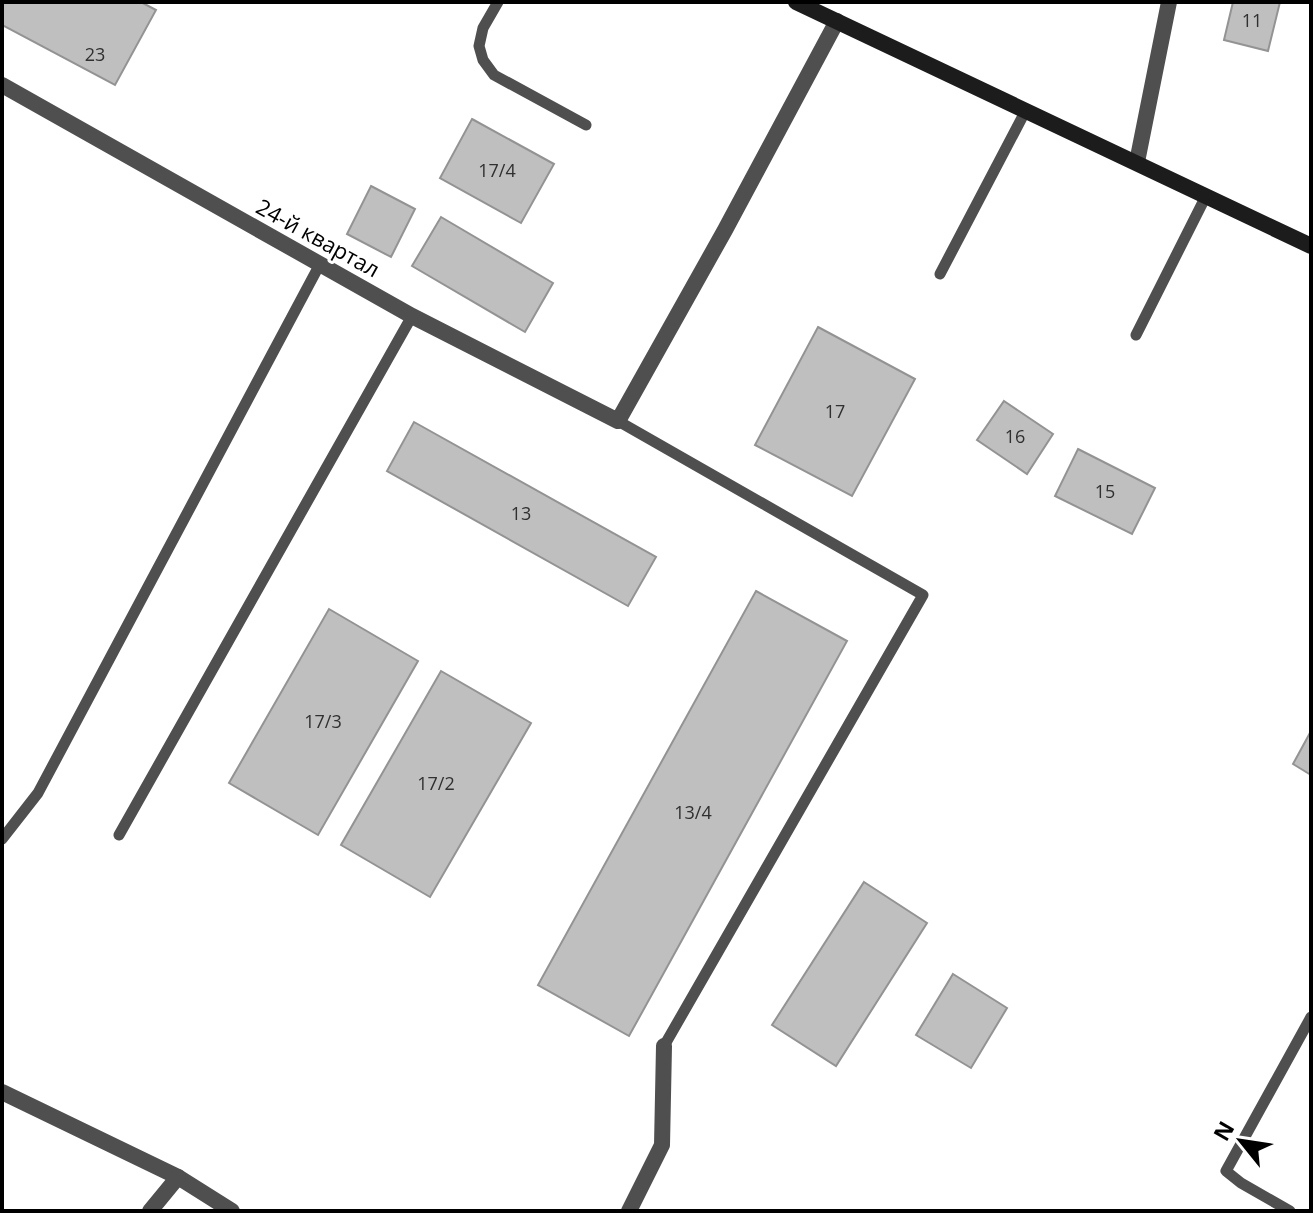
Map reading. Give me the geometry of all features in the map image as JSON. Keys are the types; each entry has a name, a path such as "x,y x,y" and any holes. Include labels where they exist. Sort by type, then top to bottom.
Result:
{"street":[{"path":"796,2 1311,246"},
{"path":"1137,162 1169,2"},
{"path":"618,421 837,21"},
{"name":"24-й квартал","path":"2,85 412,316 618,421"},
{"path":"629,1211 662,1145 664,1046"},
{"path":"2,1092 178,1177 232,1211"},
{"path":"150,1211 178,1177"}],"lane":[{"path":"498,2 481,37 479,46 483,60 494,75 586,125"},
{"path":"940,274 1026,110"},
{"path":"1136,335 1206,196"},
{"path":"2,839 38,793 320,264"},
{"path":"119,835 412,316"},
{"path":"618,421 923,595 664,1046"},
{"path":"1290,1211 1226,1171 1311,1017"}],"building":[{"path":"2,2 141,2 156,10 115,85 2,25"},
{"path":"1233,2 1280,2 1268,51 1224,40"},
{"path":"472,119 554,164 521,223 440,178"},
{"path":"371,186 415,209 391,257 347,234"},
{"path":"441,217 553,283 525,332 412,266"},
{"path":"818,327 915,379 852,496 755,445"},
{"path":"1004,401 1053,434 1027,474 977,440"},
{"path":"414,422 656,557 628,606 387,471"},
{"path":"1078,449 1155,488 1132,534 1055,496"},
{"path":"756,591 847,641 629,1036 538,985"},
{"path":"329,609 418,661 318,835 229,783"},
{"path":"441,671 531,723 430,897 341,845"},
{"path":"1311,731 1311,775 1293,764"},
{"path":"864,882 927,923 836,1066 772,1025"},
{"path":"953,974 1007,1008 971,1068 916,1035"}]}
